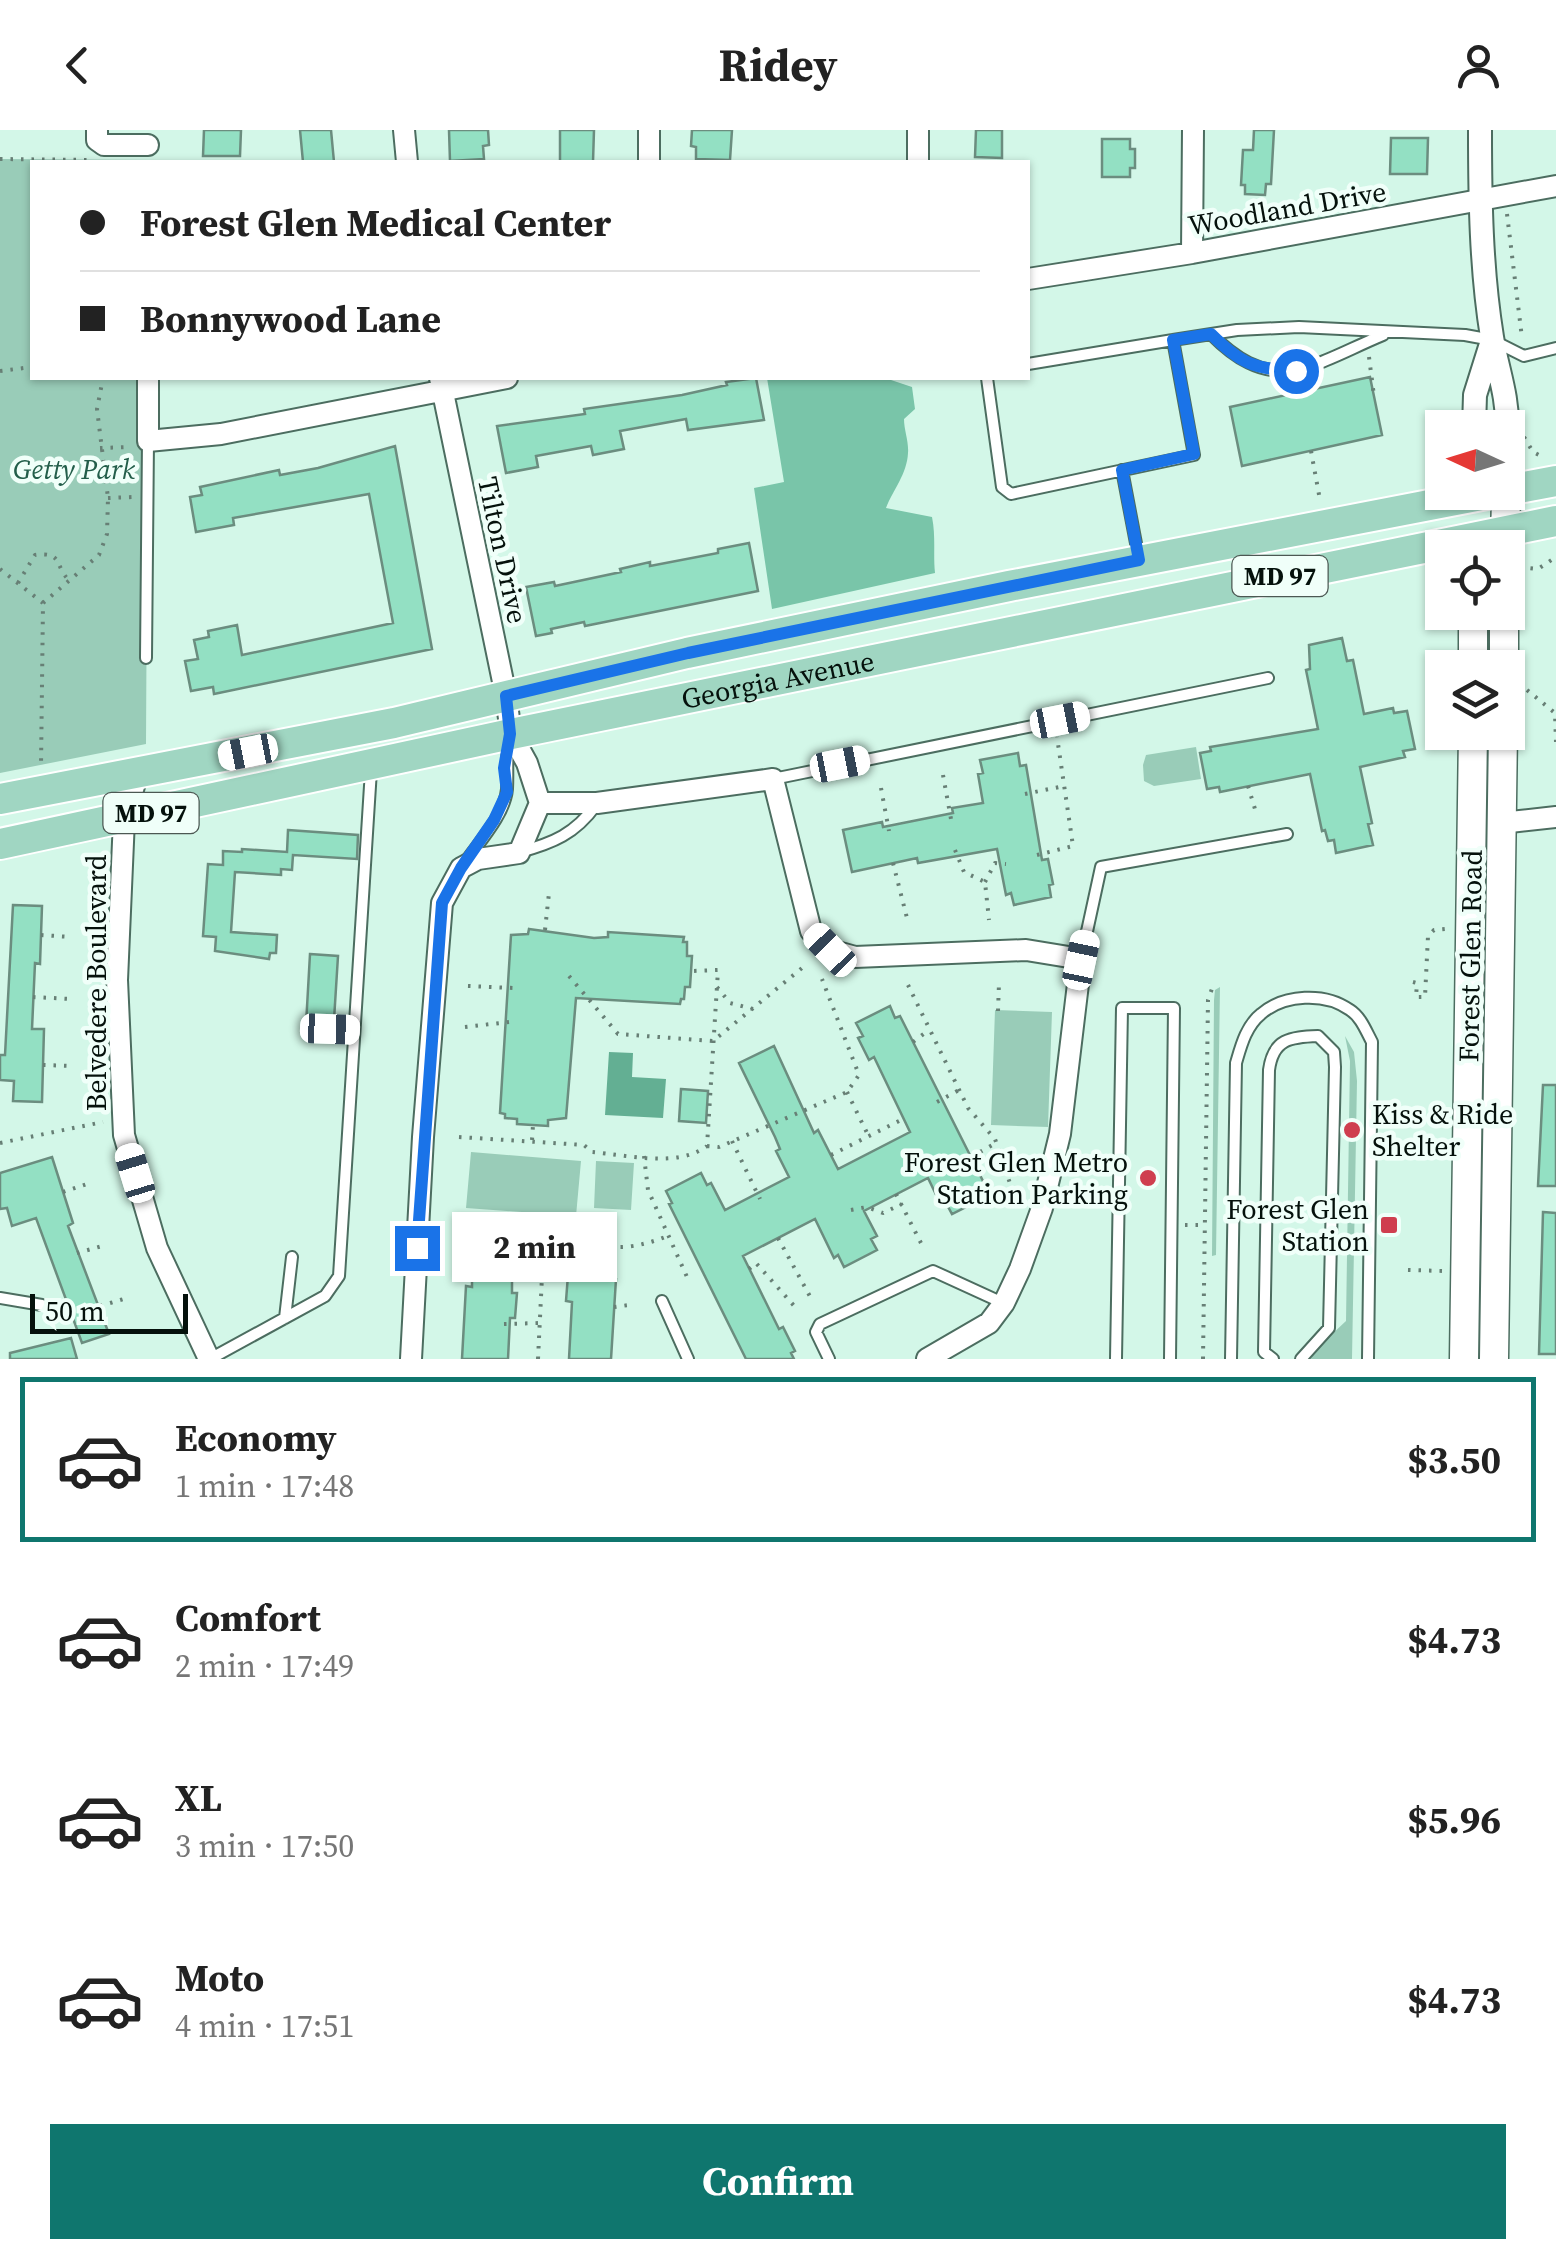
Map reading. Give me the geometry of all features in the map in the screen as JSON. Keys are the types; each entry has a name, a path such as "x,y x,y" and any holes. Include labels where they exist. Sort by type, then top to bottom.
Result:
{"main road":[{"path":"1525,482 1551,469"},
{"name":"Georgia Avenue","path":"0,799 394,724 688,653 1425,505"},
{"name":"Georgia Avenue","path":"1525,532 1556,521"},
{"name":"Georgia Avenue","path":"0,844 510,734 1425,552"},
{"name":"Forest Glen Road","path":"1464,1359 1473,750"},
{"name":"Forest Glen Road","path":"1494,1359 1503,750"}],"street":[{"path":"97,130 100,144 148,146"},
{"path":"404,130 407,160"},
{"path":"649,130 649,160"},
{"path":"918,130 918,160"},
{"path":"1192,253 1193,130"},
{"path":"1480,130 1480,201 1492,340 1510,410"},
{"name":"Woodland Drive","path":"1030,279 1556,186"},
{"path":"1475,410 1475,395 1492,340"},
{"path":"148,380 142,444 221,434 441,384 485,380"},
{"name":"Tilton Drive","path":"441,384 506,696 510,734"},
{"path":"411,1359 423,1138 442,903 461,868 478,859 519,852 540,802 528,763 510,734"},
{"name":"Belvedere Boulevard","path":"138,773 124,819 117,980 124,1135 157,1248 210,1359"},
{"path":"540,802 597,803 773,779 811,931 830,950 855,957 1026,950 1081,960 1060,1134 1042,1208 1004,1303 989,1324 927,1359"},
{"path":"1502,823 1556,817"}],"lane":[{"path":"1030,364 1211,334 1299,327 1465,335 1492,340 1524,356 1556,348"},
{"path":"1211,334 1227,350 1260,370 1296,371 1388,333"},
{"path":"987,380 1002,488 1011,494 1194,454 1173,340"},
{"path":"142,444 148,496 146,658"},
{"path":"1122,470 1139,560"},
{"path":"773,779 1268,678"},
{"path":"461,868 494,820 507,792 504,768 510,734"},
{"path":"210,1359 325,1296 339,1276 372,764"},
{"path":"519,852 557,842 583,823 597,803"},
{"path":"1081,960 1102,867 1287,834"},
{"path":"1232,1359 1236,1064 1244,1038 1259,1015 1282,1002 1308,997 1334,1001 1352,1010 1372,1042 1368,1359"},
{"path":"1116,1359 1122,1008 1174,1008 1170,1359"},
{"path":"330,1029 354,1030"},
{"path":"1273,1359 1264,1352 1271,1053 1281,1043 1318,1036 1334,1052 1335,1067 1329,1328 1301,1359"},
{"path":"285,1318 292,1257"},
{"path":"828,1359 816,1332 820,1324 933,1271 1004,1303"},
{"path":"0,1298 42,1305"},
{"path":"662,1300 688,1359"}],"path":[{"path":"0,158 104,160"},
{"path":"1506,196 1507,234 1524,356"},
{"path":"1368,352 1374,396"},
{"path":"0,371 30,367"},
{"path":"41,770 44,603 100,555 107,534 108,498 97,408 103,380"},
{"path":"1525,443 1551,469"},
{"path":"100,448 142,444"},
{"path":"1311,451 1322,508"},
{"path":"108,498 148,496"},
{"path":"18,583 34,555 46,553 56,557 70,581"},
{"path":"1525,567 1538,569 1556,557"},
{"path":"0,568 44,603"},
{"path":"1527,690 1555,712 1556,742"},
{"path":"1037,854 1073,846 1056,732"},
{"path":"942,775 951,819"},
{"path":"1025,794 1064,786"},
{"path":"1248,786 1255,809"},
{"path":"881,788 889,831"},
{"path":"955,850 964,872 985,882"},
{"path":"893,863 908,922"},
{"path":"988,920 985,882 995,863 1006,864"},
{"path":"544,930 549,893"},
{"path":"1413,982 1417,983 1416,997 1425,997 1428,936 1436,929 1454,929"},
{"path":"41,935 71,937"},
{"path":"569,976 618,1034 713,1041 802,968"},
{"path":"691,971 718,970 708,1146"},
{"path":"458,1137 584,1145 592,1152 684,1157 708,1146 718,1147 847,1092 859,1074 822,978"},
{"path":"998,983 998,1010"},
{"path":"1203,1359 1208,1000 1214,983"},
{"path":"908,985 968,1108 996,1143 1016,1201"},
{"path":"468,986 513,988"},
{"path":"717,987 730,1003 753,1008"},
{"path":"34,997 70,999"},
{"path":"466,1027 509,1022"},
{"path":"913,1042 930,1030"},
{"path":"44,1066 72,1066"},
{"path":"936,1102 959,1090"},
{"path":"847,1092 868,1136"},
{"path":"831,1155 904,1119"},
{"path":"0,1143 104,1122"},
{"path":"532,1142 533,1125"},
{"path":"732,1141 760,1199"},
{"path":"971,1158 996,1143"},
{"path":"644,1156 648,1190 687,1278"},
{"path":"64,1192 90,1182"},
{"path":"896,1194 922,1246"},
{"path":"852,1210 867,1207 883,1213 902,1204"},
{"path":"454,1242 544,1235 622,1249 637,1248 668,1236"},
{"path":"538,1359 544,1235"},
{"path":"778,1238 812,1300"},
{"path":"77,1253 106,1245"},
{"path":"749,1269 756,1264 796,1308"},
{"path":"1408,1270 1450,1271"},
{"path":"100,1306 127,1298"},
{"path":"614,1307 629,1305"},
{"path":"504,1324 540,1323"}],"green space":[{"name":"Getty Park","path":"0,159 148,160 30,160 30,380 148,380 146,744 0,773"},
{"path":"1196,747 1201,779 1154,786 1144,781 1146,755"},
{"path":"1220,987 1216,1255 1212,1256 1214,1000 1215,990"},
{"path":"995,1010 1052,1012 1048,1127 991,1125"},
{"path":"1345,1036 1354,1052 1357,1081 1352,1359 1311,1359 1313,1352 1346,1321 1350,1061"},
{"path":"471,1152 581,1161 576,1216 466,1208"},
{"path":"596,1161 634,1163 631,1210 594,1208"}],"shaded area":[{"path":"767,380 891,380 912,387 915,409 904,419 907,461 886,508 932,517 935,573 772,609 754,488 784,482"},
{"path":"609,1052 633,1053 632,1077 666,1079 663,1118 605,1115"}],"building":[{"path":"204,130 241,130 240,156 203,156"},
{"path":"300,130 331,130 334,160 303,160"},
{"path":"449,130 488,130 489,145 483,146 484,159 450,160"},
{"path":"560,130 594,130 593,160 560,160"},
{"path":"692,130 732,130 730,160 696,159 696,147 691,146"},
{"path":"976,130 1002,130 1002,158 975,157"},
{"path":"1254,130 1274,130 1271,184 1266,184 1265,195 1245,194 1245,185 1241,185 1243,150 1253,150"},
{"path":"1391,138 1428,138 1427,174 1390,174"},
{"path":"1102,139 1130,139 1130,149 1135,149 1135,168 1130,168 1130,177 1102,177"},
{"path":"1370,377 1382,435 1242,466 1230,407"},
{"path":"756,380 764,420 688,430 686,419 620,431 624,449 593,455 591,446 536,456 538,467 506,473 497,426 585,414 584,409 682,395 727,385 726,382"},
{"path":"395,446 432,649 214,694 213,687 191,691 185,661 198,659 194,640 209,637 208,631 237,625 242,655 393,623 369,494 233,518 234,525 196,532 190,497 202,495 200,487 279,470 280,475 318,468"},
{"path":"749,543 758,591 585,626 584,622 536,636 526,587 554,582 555,586 650,562 650,566 718,553 718,549"},
{"path":"1342,638 1347,661 1353,660 1364,714 1393,708 1394,713 1407,711 1415,749 1403,751 1405,757 1360,767 1373,845 1336,853 1334,840 1328,841 1325,830 1322,831 1310,774 1220,792 1219,787 1207,789 1200,753 1211,751 1210,747 1318,729 1306,670 1310,669 1309,645"},
{"path":"1018,753 1020,766 1026,765 1042,860 1048,859 1053,884 1049,885 1051,897 1014,905 1011,893 1006,895 997,849 918,863 917,858 852,872 843,830 882,822 883,827 983,803 980,760"},
{"path":"288,830 358,835 357,859 293,855 292,870 281,869 281,875 235,872 231,932 277,935 276,953 270,953 269,959 215,951 216,937 203,936 208,864 223,865 223,851 287,852"},
{"path":"13,905 42,906 32,1029 44,1029 42,1102 13,1101 14,1081 0,1080 0,1055 5,1055"},
{"path":"529,929 594,938 608,937 608,932 684,937 687,956 692,956 690,987 685,987 680,1004 576,998 566,1118 548,1120 548,1126 517,1124 517,1119 505,1118 500,1113 511,935 528,934"},
{"path":"310,954 338,956 334,1020 322,1026 306,1025"},
{"path":"890,1006 895,1018 900,1016 990,1195 952,1214 946,1203 941,1205 928,1178 864,1211 877,1236 871,1239 877,1250 844,1267 838,1255 834,1258 815,1219 743,1256 779,1329 783,1327 795,1351 791,1353 794,1359 746,1359 666,1191 701,1173 725,1210 789,1177 776,1151 780,1149 775,1137 739,1063 774,1046 814,1133 818,1130 838,1169 910,1132 874,1057 869,1060 858,1038 863,1036 856,1023"},
{"path":"1543,1085 1556,1085 1556,1186 1538,1186"},
{"path":"681,1089 708,1091 706,1123 679,1121"},
{"path":"52,1157 73,1223 68,1226 109,1334 82,1343 36,1218 12,1226 7,1208 0,1209 0,1173"},
{"path":"1543,1212 1556,1213 1556,1354 1539,1354"},
{"path":"575,1263 611,1265 611,1278 616,1279 611,1359 569,1359 572,1302 566,1301 568,1275 574,1276"},
{"path":"472,1278 512,1280 512,1293 517,1293 515,1318 510,1318 508,1359 462,1359 466,1286 472,1287"},
{"path":"71,1338 77,1359 10,1359 10,1353"}],"place":[{"name":"Kiss & Ride Shelter","path":"1352,1130"},
{"name":"Forest Glen Metro Station Parking","path":"1148,1178"},
{"name":"Forest Glen Station","path":"1389,1225"}],"route":[{"path":"417,1248 442,903 507,792 504,768 510,734 506,696 688,653 1139,560 1122,470 1194,454 1173,340 1211,334 1227,350 1260,370 1296,371"}]}
